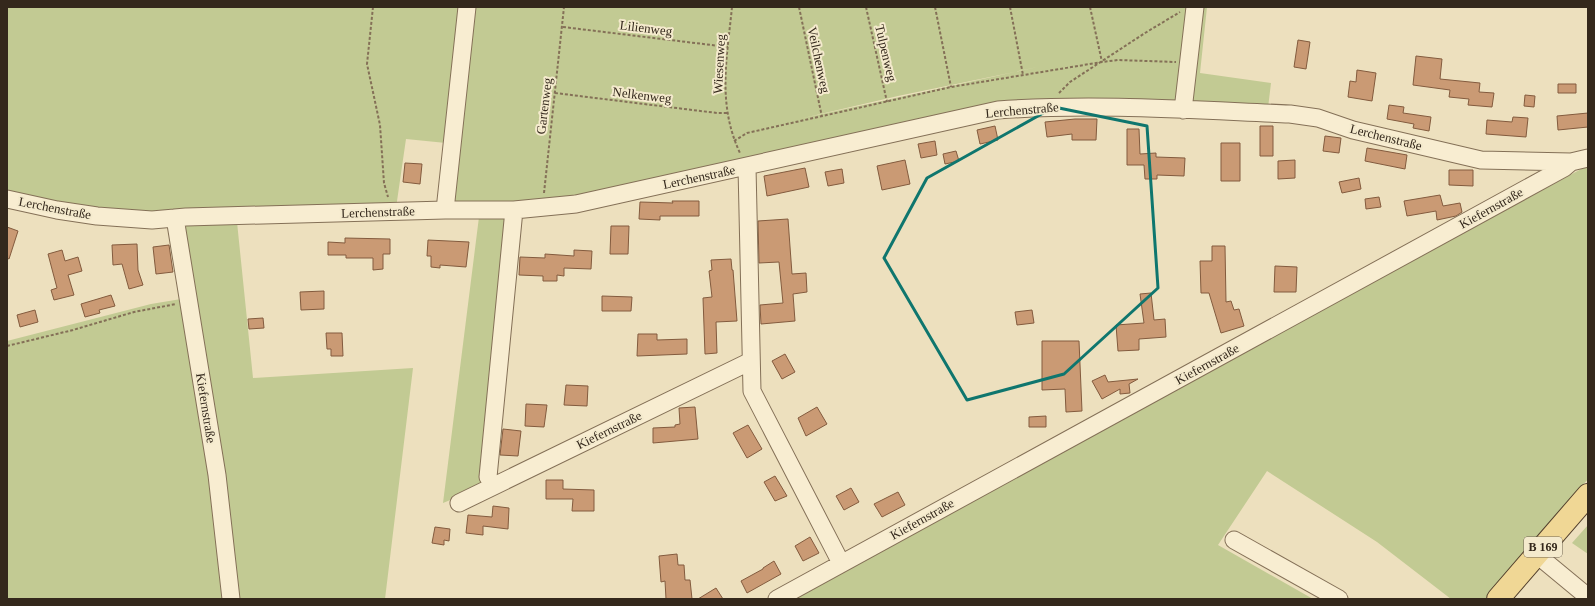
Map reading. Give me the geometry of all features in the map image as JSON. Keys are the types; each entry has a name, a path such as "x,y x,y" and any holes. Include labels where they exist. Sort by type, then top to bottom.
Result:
{"main road":[{"name":"B 169","path":"1498,599 1588,495"}],"street":[{"path":"444,210 467,7"},
{"path":"1183,110 1195,7"},
{"name":"Lerchenstraße","path":"7,199 57,210 97,216 152,220 175,218 444,210 514,210 542,208 576,204 998,110 1043,107 1087,106 1290,114 1318,118 1353,130 1481,160 1570,162 1588,158"},
{"name":"Kiefernstraße","path":"777,599 1557,172 1570,162"},
{"name":"Lerchenstraße","path":"747,167 751,361"},
{"path":"488,477 514,210"},
{"name":"Kiefernstraße","path":"175,218 217,475 231,599"},
{"path":"751,361 752,391 841,563"},
{"name":"Kiefernstraße","path":"460,503 751,361"},
{"path":"1234,540 1339,599"},
{"path":"1536,554 1588,597"}],"path":[{"path":"373,7 367,64 380,125 384,183 392,212"},
{"name":"Gartenweg","path":"542,208 564,7"},
{"name":"Wiesenweg","path":"732,7 724,83 728,113 734,140 747,167"},
{"name":"Veilchenweg","path":"799,7 822,117"},
{"name":"Tulpenweg","path":"866,7 887,102"},
{"path":"935,7 951,88"},
{"path":"1010,7 1023,75"},
{"path":"1090,7 1102,62"},
{"path":"1043,107 1070,82 1144,33 1174,16 1195,7"},
{"name":"Lilienweg","path":"562,26 728,47"},
{"path":"734,140 746,133 951,88 1023,75 1118,60 1189,62"},
{"name":"Nelkenweg","path":"554,93 717,113 728,113"},
{"path":"7,346 73,330 134,312 189,301"}],"highlighted area":[{"path":"1054,107 1147,126 1158,288 1064,374 967,400 884,258 927,178"}],"green space":[{"path":"7,7 1207,7 1200,73 1271,83 1268,108 1057,101 578,199 441,208 446,143 406,139 396,208 108,212 7,196","holes":["1038,67 799,119 898,96"]},
{"path":"1588,167 1588,479 1485,599 1451,599 1377,542 1267,471 1218,545 1313,599 793,599 1583,168"},
{"path":"520,215 494,482 443,503 479,217"},
{"path":"180,222 237,222 253,378 413,368 385,599 7,599 7,341 151,304 193,297"},
{"path":"1588,525 1588,554 1572,543"}],"building":[{"path":"1298,40 1310,42 1306,69 1294,67"},
{"path":"1416,56 1442,59 1440,79 1480,83 1479,92 1494,93 1492,107 1468,105 1469,99 1449,97 1450,90 1413,85"},
{"path":"1357,70 1376,73 1372,101 1348,97 1350,81 1356,82"},
{"path":"1558,84 1576,84 1576,93 1558,93"},
{"path":"1525,95 1535,96 1534,107 1524,106"},
{"path":"1389,105 1404,107 1403,113 1431,117 1429,131 1413,128 1414,124 1387,119"},
{"path":"1588,113 1588,127 1558,130 1557,116"},
{"path":"1513,117 1528,118 1526,137 1486,134 1487,120 1512,122"},
{"path":"1075,119 1097,119 1096,140 1072,140 1072,134 1047,137 1045,122"},
{"path":"995,126 998,140 980,144 977,130"},
{"path":"1260,126 1273,126 1273,156 1260,156"},
{"path":"1127,129 1139,129 1140,154 1156,153 1156,157 1185,158 1184,176 1157,175 1157,179 1145,179 1144,165 1127,165"},
{"path":"1325,136 1341,138 1339,153 1323,151"},
{"path":"935,141 937,155 921,158 918,144"},
{"path":"1221,143 1240,143 1240,181 1221,181"},
{"path":"1367,148 1407,155 1405,169 1365,161"},
{"path":"956,151 959,161 945,164 943,154"},
{"path":"905,160 910,184 882,190 877,166"},
{"path":"1295,160 1295,178 1278,179 1278,161"},
{"path":"405,163 422,164 420,184 403,182"},
{"path":"805,168 809,187 767,196 764,176"},
{"path":"842,169 844,183 828,186 825,172"},
{"path":"1449,170 1473,170 1473,186 1449,185"},
{"path":"1359,178 1361,189 1342,193 1339,182"},
{"path":"1440,195 1443,206 1460,203 1462,212 1456,216 1437,220 1436,211 1407,216 1404,201"},
{"path":"1379,197 1381,207 1366,209 1365,199"},
{"path":"672,201 699,201 699,216 660,216 660,220 639,219 640,202 673,203"},
{"path":"788,219 792,274 806,273 807,292 793,294 795,321 761,324 760,305 783,303 779,262 759,263 758,221"},
{"path":"611,226 629,226 628,254 610,254"},
{"path":"7,227 18,231 9,259 7,258"},
{"path":"345,238 390,239 390,254 383,254 383,269 373,270 373,258 346,258 346,255 328,255 328,242 345,243"},
{"path":"428,240 469,242 466,267 440,265 440,268 431,267 431,256 427,256"},
{"path":"137,244 138,270 143,285 129,289 122,264 113,265 112,245"},
{"path":"169,245 173,272 156,274 153,247"},
{"path":"1212,246 1225,246 1226,302 1231,301 1234,310 1239,309 1244,326 1221,333 1209,293 1201,293 1200,261 1212,261"},
{"path":"62,250 65,261 78,257 82,271 68,275 74,295 54,300 51,290 57,288 48,254"},
{"path":"574,250 592,251 591,269 564,268 564,276 557,275 557,281 543,281 543,276 519,275 520,257 545,258 545,254 574,256"},
{"path":"731,259 737,321 716,322 717,353 705,354 703,298 712,297 709,271 712,270 711,260"},
{"path":"1275,266 1297,267 1296,292 1274,292"},
{"path":"324,291 324,309 301,310 300,292"},
{"path":"1151,293 1154,320 1165,319 1166,337 1139,339 1139,350 1118,351 1116,325 1144,323 1140,294"},
{"path":"111,295 115,306 99,310 100,313 85,317 81,304"},
{"path":"602,296 632,297 631,311 602,311"},
{"path":"35,310 38,322 20,327 17,315"},
{"path":"1032,310 1034,323 1017,325 1015,312"},
{"path":"263,318 264,328 249,329 248,319"},
{"path":"326,333 342,333 343,356 331,356 331,349 327,349"},
{"path":"638,334 657,334 657,340 687,339 687,354 637,356"},
{"path":"1042,341 1079,341 1082,411 1066,412 1065,389 1042,390"},
{"path":"785,354 795,372 782,379 772,361"},
{"path":"1105,375 1108,382 1138,379 1129,384 1130,393 1120,394 1120,389 1102,399 1092,381"},
{"path":"566,385 588,386 587,406 564,405"},
{"path":"526,404 547,405 544,427 525,426"},
{"path":"695,407 698,439 653,443 653,428 675,427 675,425 680,424 679,408"},
{"path":"817,407 827,424 806,436 798,418"},
{"path":"1046,416 1046,427 1029,427 1029,417"},
{"path":"748,425 762,449 747,458 733,433"},
{"path":"503,429 521,431 518,456 500,455"},
{"path":"775,476 787,496 775,501 764,482"},
{"path":"546,480 563,480 563,489 594,490 594,511 572,511 573,499 546,499"},
{"path":"851,488 859,502 844,510 836,496"},
{"path":"898,492 905,505 882,517 874,504"},
{"path":"493,506 509,508 508,529 483,526 483,535 466,533 468,515 492,517"},
{"path":"435,527 450,529 449,541 444,540 444,545 432,543"},
{"path":"810,537 819,553 803,561 795,546"},
{"path":"677,554 678,565 684,565 685,580 690,580 692,599 666,599 665,581 661,582 659,556"},
{"path":"774,561 781,574 747,593 741,581"},
{"path":"716,588 723,599 698,599"}]}
